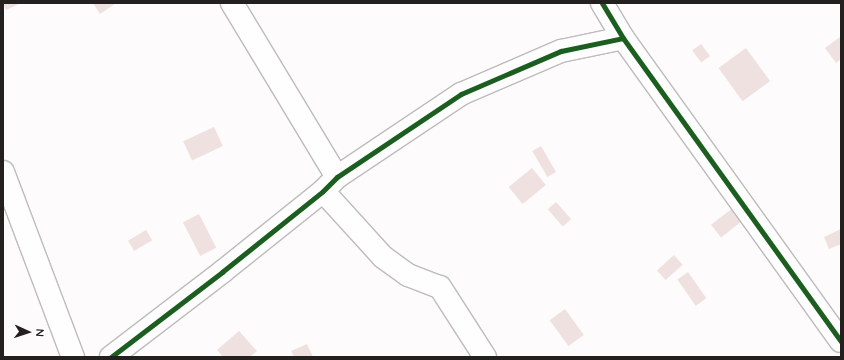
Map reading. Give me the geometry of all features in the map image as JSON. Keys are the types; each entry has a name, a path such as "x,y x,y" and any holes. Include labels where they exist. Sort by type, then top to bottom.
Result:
{"street":[{"path":"232,3 330,184 383,257 408,275 440,287 485,357"},
{"path":"602,3 623,38 841,341"},
{"path":"111,357 330,184 461,94 561,51 623,38"},
{"path":"3,172 73,357"}],"building":[{"path":"3,3 21,3 6,10"},
{"path":"93,3 116,3 100,14"},
{"path":"840,37 841,59 836,63 825,48"},
{"path":"701,44 710,56 701,63 692,51"},
{"path":"746,48 770,81 743,101 718,68"},
{"path":"214,127 223,146 192,160 183,141"},
{"path":"541,146 556,172 547,177 532,151"},
{"path":"532,168 546,185 523,204 509,187"},
{"path":"556,202 571,219 563,227 548,209"},
{"path":"734,207 744,220 721,237 711,225"},
{"path":"199,214 216,248 200,256 183,222"},
{"path":"841,229 841,244 829,249 824,237"},
{"path":"146,230 152,240 134,251 128,241"},
{"path":"674,255 683,265 666,280 657,270"},
{"path":"688,272 706,298 696,306 677,279"},
{"path":"565,309 584,335 568,346 550,320"},
{"path":"239,331 257,351 250,357 223,357 217,350"},
{"path":"307,344 313,357 294,357 291,351"}],"cycle path":[{"path":"602,3 623,38 841,341"},
{"path":"111,357 222,272 323,191 337,177 461,94 561,51 623,38"}]}
